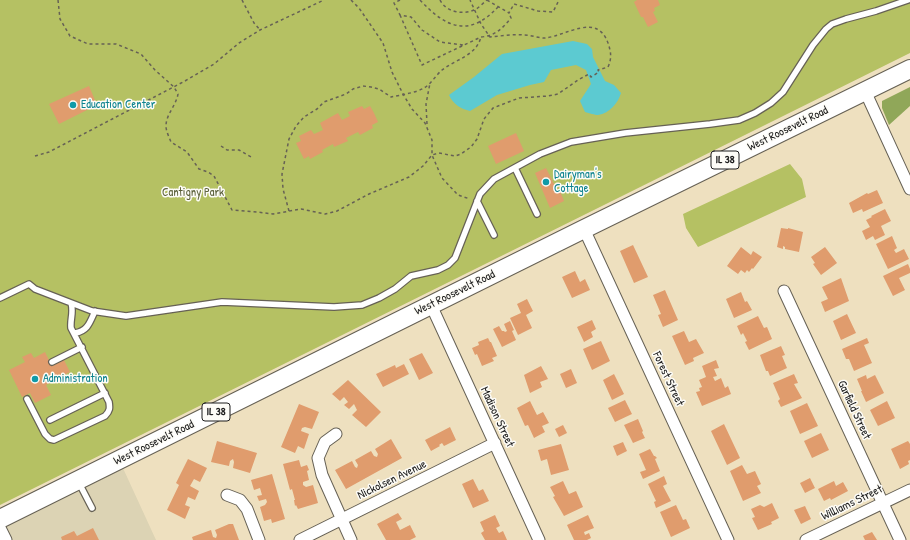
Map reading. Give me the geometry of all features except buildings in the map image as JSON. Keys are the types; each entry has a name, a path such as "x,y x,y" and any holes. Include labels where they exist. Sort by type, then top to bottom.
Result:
{"main road":[{"name":"West Roosevelt Road","path":"0,519 910,69"}],"street":[{"path":"865,91 910,189"},
{"name":"Forest Street","path":"584,229 728,540"},
{"name":"Garfield Street","path":"784,291 900,540"},
{"name":"Madison Street","path":"431,305 539,540"},
{"path":"336,434 325,442 318,458 322,475 351,540"},
{"name":"Nickolsen Avenue","path":"300,540 495,443"},
{"name":"Williams Street","path":"806,540 910,490"},
{"path":"227,495 240,500 247,509 259,540"},
{"path":"0,528 6,540"}],"lane":[{"path":"0,298 29,284 35,289 95,312 126,316 222,302 334,307 362,305 384,295 411,276 438,270 448,265 455,258 480,194 494,179 540,154 571,142 605,136 739,120 755,114 772,103 783,92 813,45 832,24 908,0"},
{"path":"515,168 537,214"},
{"path":"477,201 494,235"},
{"path":"27,399 45,434 50,439 54,440 105,416 110,408 82,347 71,328 70,322 73,309 71,303"},
{"path":"75,333 81,332 88,326 95,312"},
{"path":"52,362 82,347"},
{"path":"50,420 104,393"},
{"path":"78,480 92,508"}],"path":[{"path":"58,0 60,19 70,36 88,44 116,44 141,54 155,70 174,87 178,94 177,102 168,116 166,127 171,142 187,152 198,169 208,172 214,176 232,210 273,214 301,209 325,214 337,211 370,194 409,177 423,166 432,155 439,153 455,156 462,154 471,147 477,138 484,119 493,108 519,98 558,94 589,74 591,77 599,72 598,70 608,67 612,53 607,40 601,32 593,28 580,28 546,38 525,34 482,37 422,65 394,3 400,0"},
{"path":"242,0 254,23 260,30"},
{"path":"35,156 49,152 174,87 214,64 239,43 260,30 324,0"},
{"path":"351,0 359,8 384,43 392,72 403,94 412,110 425,123 432,140 432,155 442,178 458,195 477,201"},
{"path":"420,0 438,17 452,25 463,26 480,22 491,15 498,7"},
{"path":"440,0 442,5 453,11 462,13 475,10 487,0 509,13 511,18 503,28 490,36"},
{"path":"470,0 480,22 490,36"},
{"path":"509,13 515,0"},
{"path":"514,4 538,12 553,12 560,0"},
{"path":"400,15 411,17 422,30 440,42 463,45"},
{"path":"289,211 283,189 282,174 289,139 296,126 304,117 317,109 324,102 363,86 379,89 391,97 425,88 442,70 466,57 479,45 482,37"},
{"path":"427,127 426,104 430,82"},
{"path":"221,146 227,150 239,150 251,157"}],"shaded area":[{"path":"122,466 156,540 0,540 0,528"}],"green space":[{"name":"Cantigny Park","path":"0,0 910,0 910,53 0,505"},
{"path":"910,87 910,106 889,125 882,108 882,101"},
{"path":"790,164 802,179 806,197 698,247 686,228 683,214"}],"water":[{"path":"573,41 587,44 592,49 593,57 605,81 614,85 621,93 613,107 602,114 597,115 585,112 580,101 591,84 586,70 576,65 551,70 544,82 497,95 470,111 458,106 449,95 502,54"}],"place":[{"name":"Education Center","path":"73,105"},
{"name":"Dairyman's Cottage","path":"546,182"},
{"name":"Administration","path":"35,379"}]}
